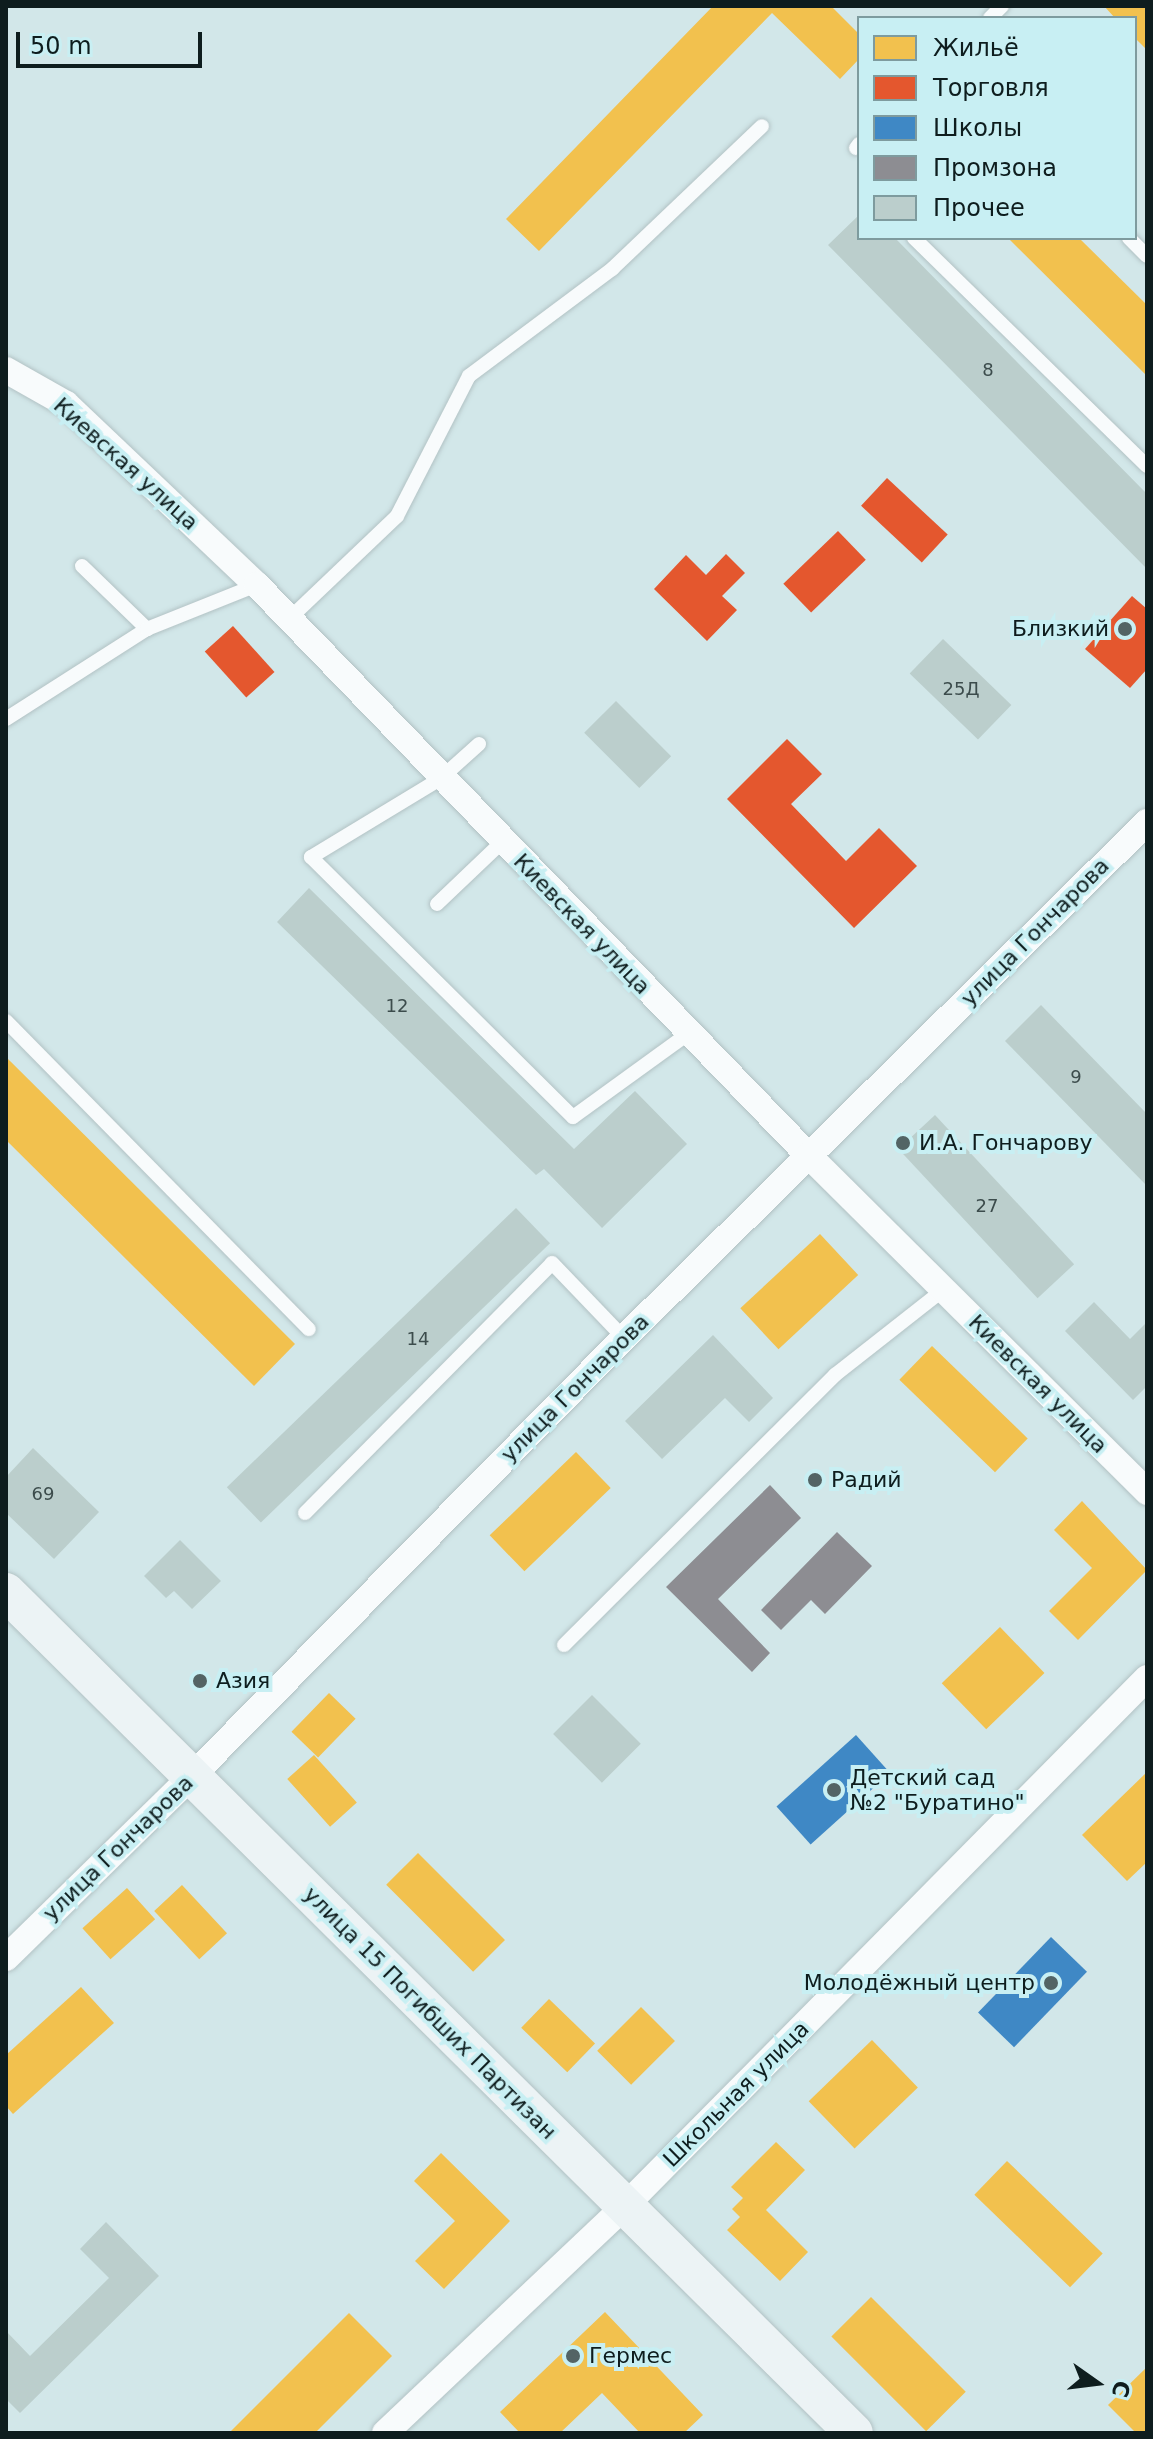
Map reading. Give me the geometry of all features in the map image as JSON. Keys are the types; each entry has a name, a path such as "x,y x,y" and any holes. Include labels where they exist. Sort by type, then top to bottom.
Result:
{"street":[{"name":"Киевская улица","path":"6,370 66,404 257,585 440,779 809,1156 1147,1492"},
{"name":"улица Гончарова","path":"6,1958 192,1776 624,1338 1147,822"},
{"name":"улица 15 Погибших Партизан","path":"6,1592 854,2433"},
{"name":"Школьная улица","path":"385,2433 624,2207 1147,1678"}],"lane":[{"path":"289,619 397,516 469,376 612,269 762,126"},
{"path":"916,240 1147,466"},
{"path":"1131,240 1147,256"},
{"path":"82,566 147,629"},
{"path":"6,719 147,629 257,585"},
{"path":"479,744 440,779 311,857 573,1117 689,1033"},
{"path":"437,904 502,842"},
{"path":"6,1021 309,1329"},
{"path":"305,1513 552,1263 624,1338"},
{"path":"564,1645 835,1375 943,1290"}],"building: Жильё":[{"path":"713,6 831,6 857,32 857,61 840,79 772,13 539,251 506,219"},
{"path":"1104,6 1147,6 1147,50 1137,40 1137,16 1113,16"},
{"path":"1010,240 1081,240 1147,305 1147,376"},
{"path":"6,1057 295,1344 254,1386 6,1140"},
{"path":"820,1234 858,1275 778,1349 740,1308"},
{"path":"932,1346 1028,1438 995,1472 899,1380"},
{"path":"576,1452 611,1488 524,1571 490,1535"},
{"path":"1082,1501 1147,1570 1078,1640 1049,1611 1092,1568 1054,1530"},
{"path":"1000,1627 1044,1673 986,1729 942,1683"},
{"path":"329,1693 356,1719 318,1758 291,1732"},
{"path":"314,1755 357,1803 330,1827 287,1779"},
{"path":"1147,1772 1147,1862 1127,1881 1082,1835"},
{"path":"418,1853 505,1940 473,1972 386,1885"},
{"path":"182,1885 227,1933 199,1959 154,1911"},
{"path":"127,1888 155,1919 111,1959 82,1928"},
{"path":"81,1987 114,2023 13,2114 6,2106 6,2055"},
{"path":"549,1999 595,2043 567,2072 521,2028"},
{"path":"641,2007 675,2041 631,2085 597,2051"},
{"path":"872,2040 918,2087 855,2149 809,2101"},
{"path":"776,2142 805,2170 766,2210 808,2252 780,2281 727,2230 740,2217 732,2209 743,2198 731,2187"},
{"path":"441,2153 510,2221 444,2289 415,2261 455,2221 414,2181"},
{"path":"1007,2161 1103,2253 1070,2287 974,2195"},
{"path":"871,2297 966,2392 926,2431 831,2337"},
{"path":"605,2312 703,2415 684,2433 640,2433 602,2393 560,2433 520,2433 500,2412"},
{"path":"349,2313 392,2356 315,2433 229,2433"},
{"path":"1147,2367 1147,2433 1136,2433 1108,2405"}],"building: Торговля":[{"path":"887,478 948,535 922,562 861,506"},
{"path":"838,531 866,560 811,613 783,584"},
{"path":"726,554 745,573 722,596 737,610 707,641 654,589 686,555 706,575"},
{"name":"Близкий","path":"1132,596 1147,609 1147,669 1130,688 1085,649"},
{"path":"233,626 274,672 246,698 205,651"},
{"path":"787,739 822,774 791,804 846,861 879,828 917,866 854,928 727,799"}],"building: Школы":[{"name":"Детский сад №2 \"Буратино\"","path":"856,1735 890,1773 811,1844 776,1807"},
{"path":"1051,1937 1087,1972 1014,2047 978,2013"}],"building: Промзона":[{"path":"770,1485 801,1518 718,1599 770,1653 752,1672 666,1587"},
{"path":"837,1532 872,1566 825,1614 811,1600 781,1630 761,1610"}],"building: Прочее":[{"path":"857,217 857,240 897,240 1147,494 1147,569 828,245"},
{"path":"943,639 1011,705 978,740 910,674"},
{"path":"616,701 671,756 639,788 584,733"},
{"path":"309,888 574,1149 635,1091 687,1144 602,1228 544,1169 536,1175 277,922"},
{"path":"1041,1005 1147,1114 1147,1186 1005,1041"},
{"path":"935,1115 1074,1264 1038,1298 898,1149"},
{"path":"516,1208 550,1243 261,1523 227,1487"},
{"path":"1094,1302 1130,1339 1147,1322 1147,1386 1133,1400 1065,1331"},
{"path":"713,1335 773,1398 749,1422 725,1398 662,1459 625,1421"},
{"path":"33,1448 99,1512 54,1559 6,1513 6,1477"},
{"path":"180,1540 221,1581 192,1609 174,1591 166,1598 144,1576"},
{"path":"592,1695 641,1744 602,1783 553,1734"},
{"path":"106,2222 159,2276 20,2413 6,2399 6,2331 30,2356 109,2278 80,2249"}],"place":[{"name":"Близкий","path":"1125,629"},
{"name":"И.А. Гончарову","path":"903,1143"},
{"name":"Радий","path":"815,1480"},
{"name":"Азия","path":"200,1681"},
{"name":"Детский сад №2 \"Буратино\"","path":"834,1790"},
{"name":"Молодёжный центр","path":"1051,1983"},
{"name":"Гермес","path":"573,2356"}]}
